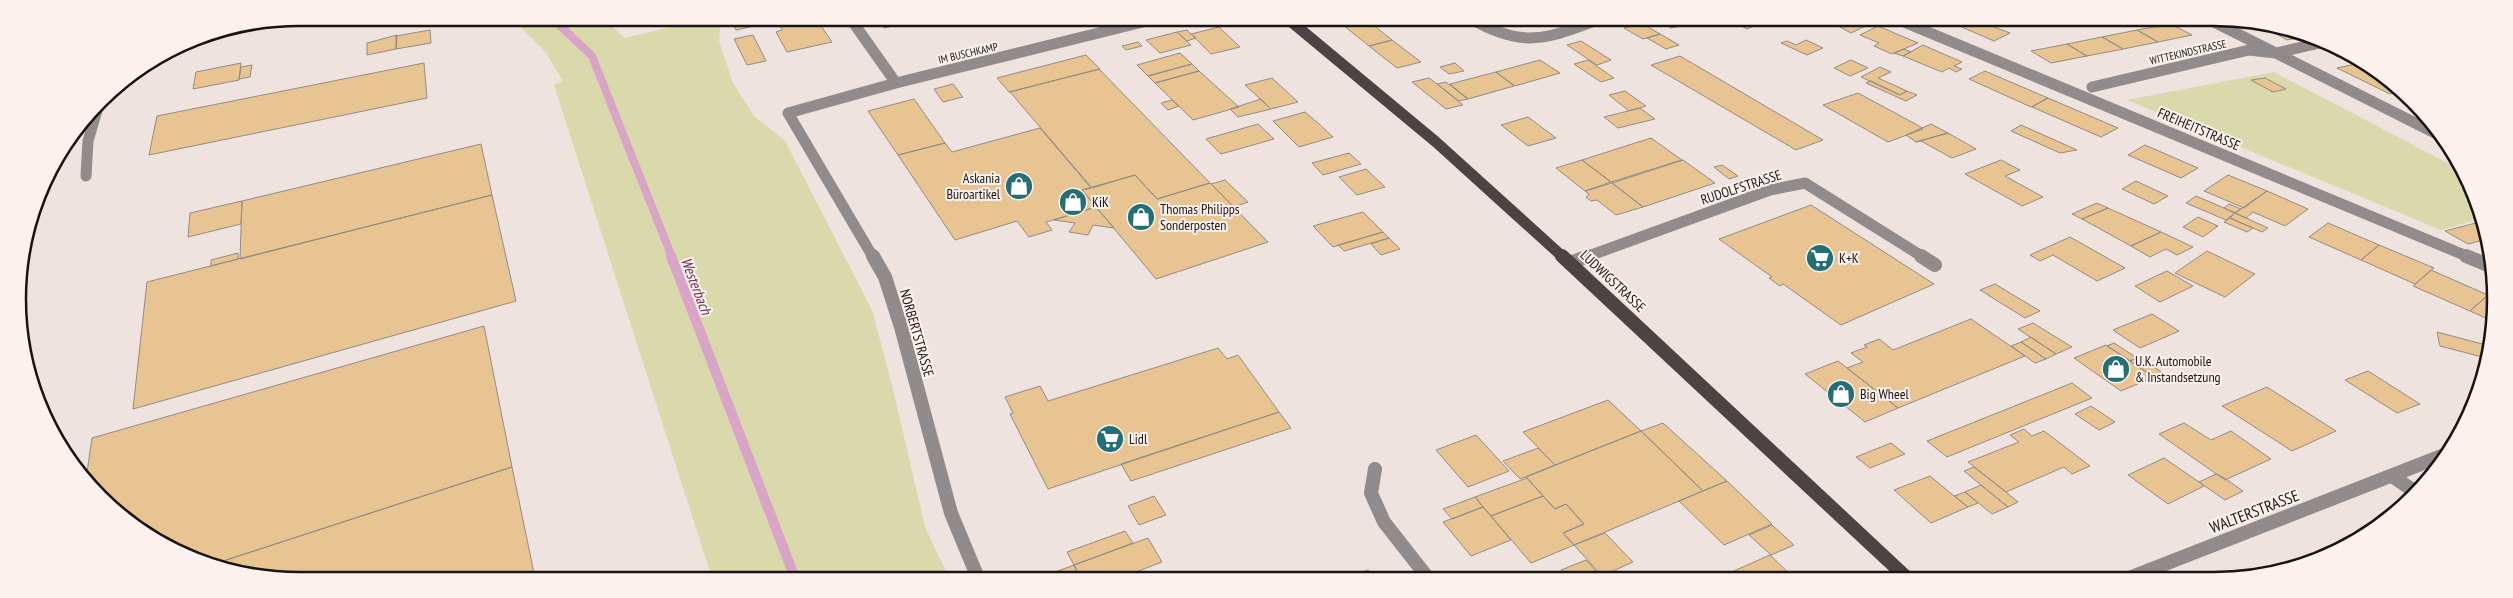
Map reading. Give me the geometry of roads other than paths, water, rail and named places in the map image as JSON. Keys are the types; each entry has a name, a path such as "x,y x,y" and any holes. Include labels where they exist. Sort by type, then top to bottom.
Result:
{"main road":[{"name":"LUDWIGSTRASSE","path":"1296,26 1436,142 1570,263 1900,572"}],"street":[{"path":"856,26 896,82"},
{"name":"IM BUSCHKAMP","path":"788,113 896,82 1126,26"},
{"path":"1484,26 1508,39 1532,40 1577,26"},
{"name":"FREIHEITSTRASSE","path":"1913,26 2484,263"},
{"path":"2223,26 2427,129"},
{"name":"WITTEKINDSTRASSE","path":"2092,87 2249,50 2276,53 2314,45"},
{"name":"NORBERTSTRASSE","path":"788,113 885,277 901,327 951,513 976,572"},
{"path":"86,176 84,160 93,121"},
{"name":"RUDOLFSTRASSE","path":"1570,263 1770,190 1805,183 1935,265"},
{"name":"WALTERSTRASSE","path":"2144,572 2435,459"},
{"path":"1374,469 1371,494 1384,522 1423,572"},
{"path":"2392,476 2410,488"}],"waterway":[{"name":"Westerbach","path":"560,26 592,56 672,257"},
{"name":"Westerbach","path":"671,256 793,572"}],"place":[{"name":"Askania Büroartikel","path":"1019,186"},
{"name":"KiK","path":"1073,202"},
{"name":"Thomas Philipps Sonderposten","path":"1141,217"},
{"name":"K+K","path":"1820,258"},
{"name":"U.K. Automobile & Instandsetzung","path":"2116,369"},
{"name":"Big Wheel","path":"1841,394"},
{"name":"Lidl","path":"1110,439"}]}
